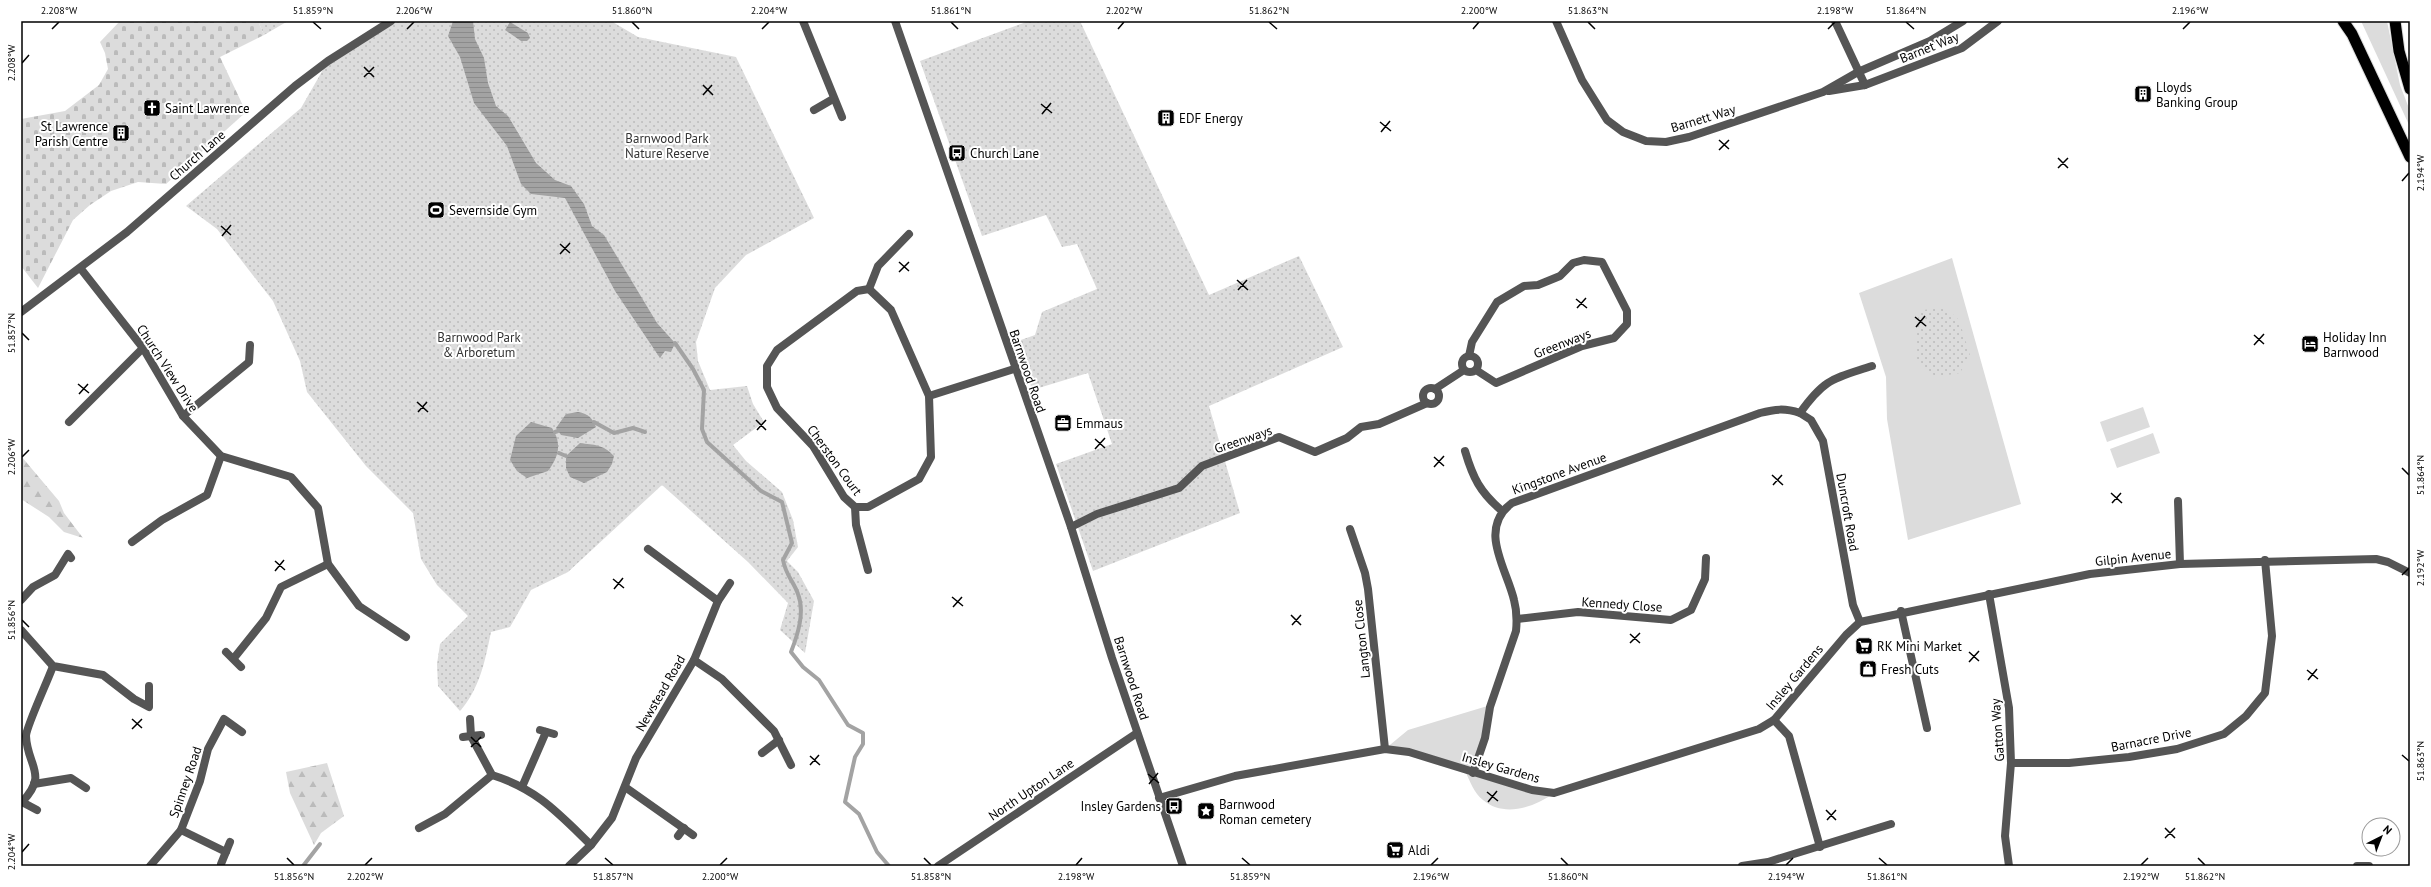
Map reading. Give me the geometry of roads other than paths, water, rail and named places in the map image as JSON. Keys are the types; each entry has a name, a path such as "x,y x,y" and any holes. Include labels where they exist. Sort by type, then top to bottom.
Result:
{"highway":[{"path":"2343,21 2352,34 2410,157"},
{"path":"2395,21 2399,51 2410,89"}],"street":[{"name":"Church Lane","path":"21,312 80,269 127,232 295,86 328,61 391,21"},
{"path":"803,21 833,99 842,117"},
{"name":"Barnwood Road","path":"895,21 1014,369 1070,527 1137,733 1183,866"},
{"name":"Barnett Way","path":"1556,21 1582,80 1607,120 1623,132 1646,141 1666,142 1690,136 1823,92 1858,72"},
{"path":"1835,21 1865,85"},
{"name":"Barnet Way","path":"1858,72 1930,41 1963,21"},
{"name":"Barnet Way","path":"1823,92 1865,85 1962,48 1998,21"},
{"path":"814,110 833,99"},
{"path":"869,289 878,266 909,234"},
{"name":"Greenways","path":"1070,527 1097,514 1179,488 1202,466 1279,437 1314,452 1347,438 1361,427 1379,424 1427,403 1432,404 1438,400 1439,394 1435,389 1464,370 1462,362 1469,356 1472,342 1497,302 1524,286 1538,285 1560,276 1573,262 1584,260 1602,262 1627,311 1627,324 1614,338 1582,346 1496,383 1476,370"},
{"name":"Church View Drive","path":"80,269 143,348 183,416 221,456 291,477 318,508 328,564"},
{"name":"Cherston Court","path":"869,289 891,310 929,396 931,457 919,479 868,507 855,507 844,497 813,446 777,408 768,388 766,366 777,350 857,292 869,289"},
{"path":"183,416 249,362 250,345"},
{"path":"69,422 143,348"},
{"path":"1464,370 1470,372 1476,370 1478,366 1477,360 1469,356"},
{"path":"1800,414 1816,391 1829,381 1872,366"},
{"path":"929,396 1014,369"},
{"name":"Kingstone Avenue","path":"1473,772 1485,738 1490,707 1516,631 1517,619 1514,599 1497,553 1496,533 1501,510 1512,503 1760,413 1776,409 1788,409 1800,414"},
{"name":"Duncroft Road","path":"1800,414 1811,420 1823,441 1853,605 1860,622"},
{"path":"1465,451 1475,481 1486,498 1501,510"},
{"path":"132,542 162,520 207,495 221,456"},
{"path":"2178,501 2180,564"},
{"path":"855,507 856,525 868,570"},
{"name":"Langton Close","path":"1350,529 1366,573 1385,748"},
{"path":"648,549 718,601"},
{"path":"21,600 33,587 55,575 68,554 71,558"},
{"name":"Kennedy Close","path":"1517,619 1578,612 1671,620 1691,610 1705,579 1706,558"},
{"name":"Gilpin Avenue","path":"1860,622 1901,611 2090,574 2180,564 2265,560 2376,559 2388,562 2410,573"},
{"name":"Barnacre Drive","path":"2012,763 2070,764 2129,757 2177,749 2224,734 2246,716 2265,692 2272,636 2265,560"},
{"path":"234,658 266,618 281,586 328,564 359,606 406,637"},
{"name":"Newstead Road","path":"569,866 591,845 612,818 636,758 694,660 718,601 730,583"},
{"name":"Gatton Way","path":"1989,594 2009,708 2012,763 2005,836 2009,866"},
{"path":"1901,611 1927,728"},
{"name":"Insley Gardens","path":"1159,798 1234,776 1385,748 1409,752 1532,790 1554,793 1759,729 1774,720 1846,635 1860,622"},
{"path":"21,630 53,666 103,675 134,699 149,707 149,686"},
{"path":"226,652 234,658 241,667"},
{"path":"694,660 722,679 774,731 791,765"},
{"path":"37,810 22,802 32,791 36,776 24,736 53,666"},
{"name":"Spinney Road","path":"150,866 181,830 200,781 208,749 224,719 242,732"},
{"path":"470,719 467,737 492,775 522,787 547,802 591,845"},
{"path":"1774,720 1789,736 1820,847"},
{"path":"522,787 547,732"},
{"name":"North Upton Lane","path":"938,866 1137,733"},
{"path":"467,737 481,735"},
{"path":"762,753 779,740"},
{"path":"419,828 444,814 492,775"},
{"path":"34,784 71,778 86,788"},
{"path":"625,788 693,835"},
{"path":"1742,866 1768,862 1891,824"},
{"path":"678,836 684,828"},
{"path":"181,830 226,852"},
{"path":"221,864 230,842"},
{"path":"2357,866 2369,866"}],"waterway":[{"path":"675,343 693,369 704,390 702,429 707,442 761,491 782,502 792,543 783,560 786,570 798,594 801,608 800,623 791,652 803,667 819,680 848,725 863,733 863,744 855,757 845,802 859,814 877,852 889,866"},
{"path":"594,422 614,433 633,428 645,432"},
{"path":"559,453 566,456"},
{"path":"303,866 320,844"}],"place":[{"name":"Lloyds Banking Group","path":"2143,94"},
{"name":"Saint Lawrence","path":"152,108"},
{"name":"EDF Energy","path":"1166,118"},
{"name":"St Lawrence Parish Centre","path":"121,133"},
{"name":"Church Lane","path":"957,153"},
{"name":"Severnside Gym","path":"436,210"},
{"name":"Holiday Inn Barnwood","path":"2310,344"},
{"name":"Emmaus","path":"1063,423"},
{"name":"RK Mini Market","path":"1864,646"},
{"name":"Fresh Cuts","path":"1868,669"},
{"name":"Insley Gardens","path":"1174,806"},
{"name":"Barnwood Roman cemetery","path":"1206,811"},
{"name":"Aldi","path":"1395,850"}],"park label":[{"name":"Barnwood Park Nature Reserve","path":"667,146"},
{"name":"Barnwood Park & Arboretum","path":"479,344"}]}
